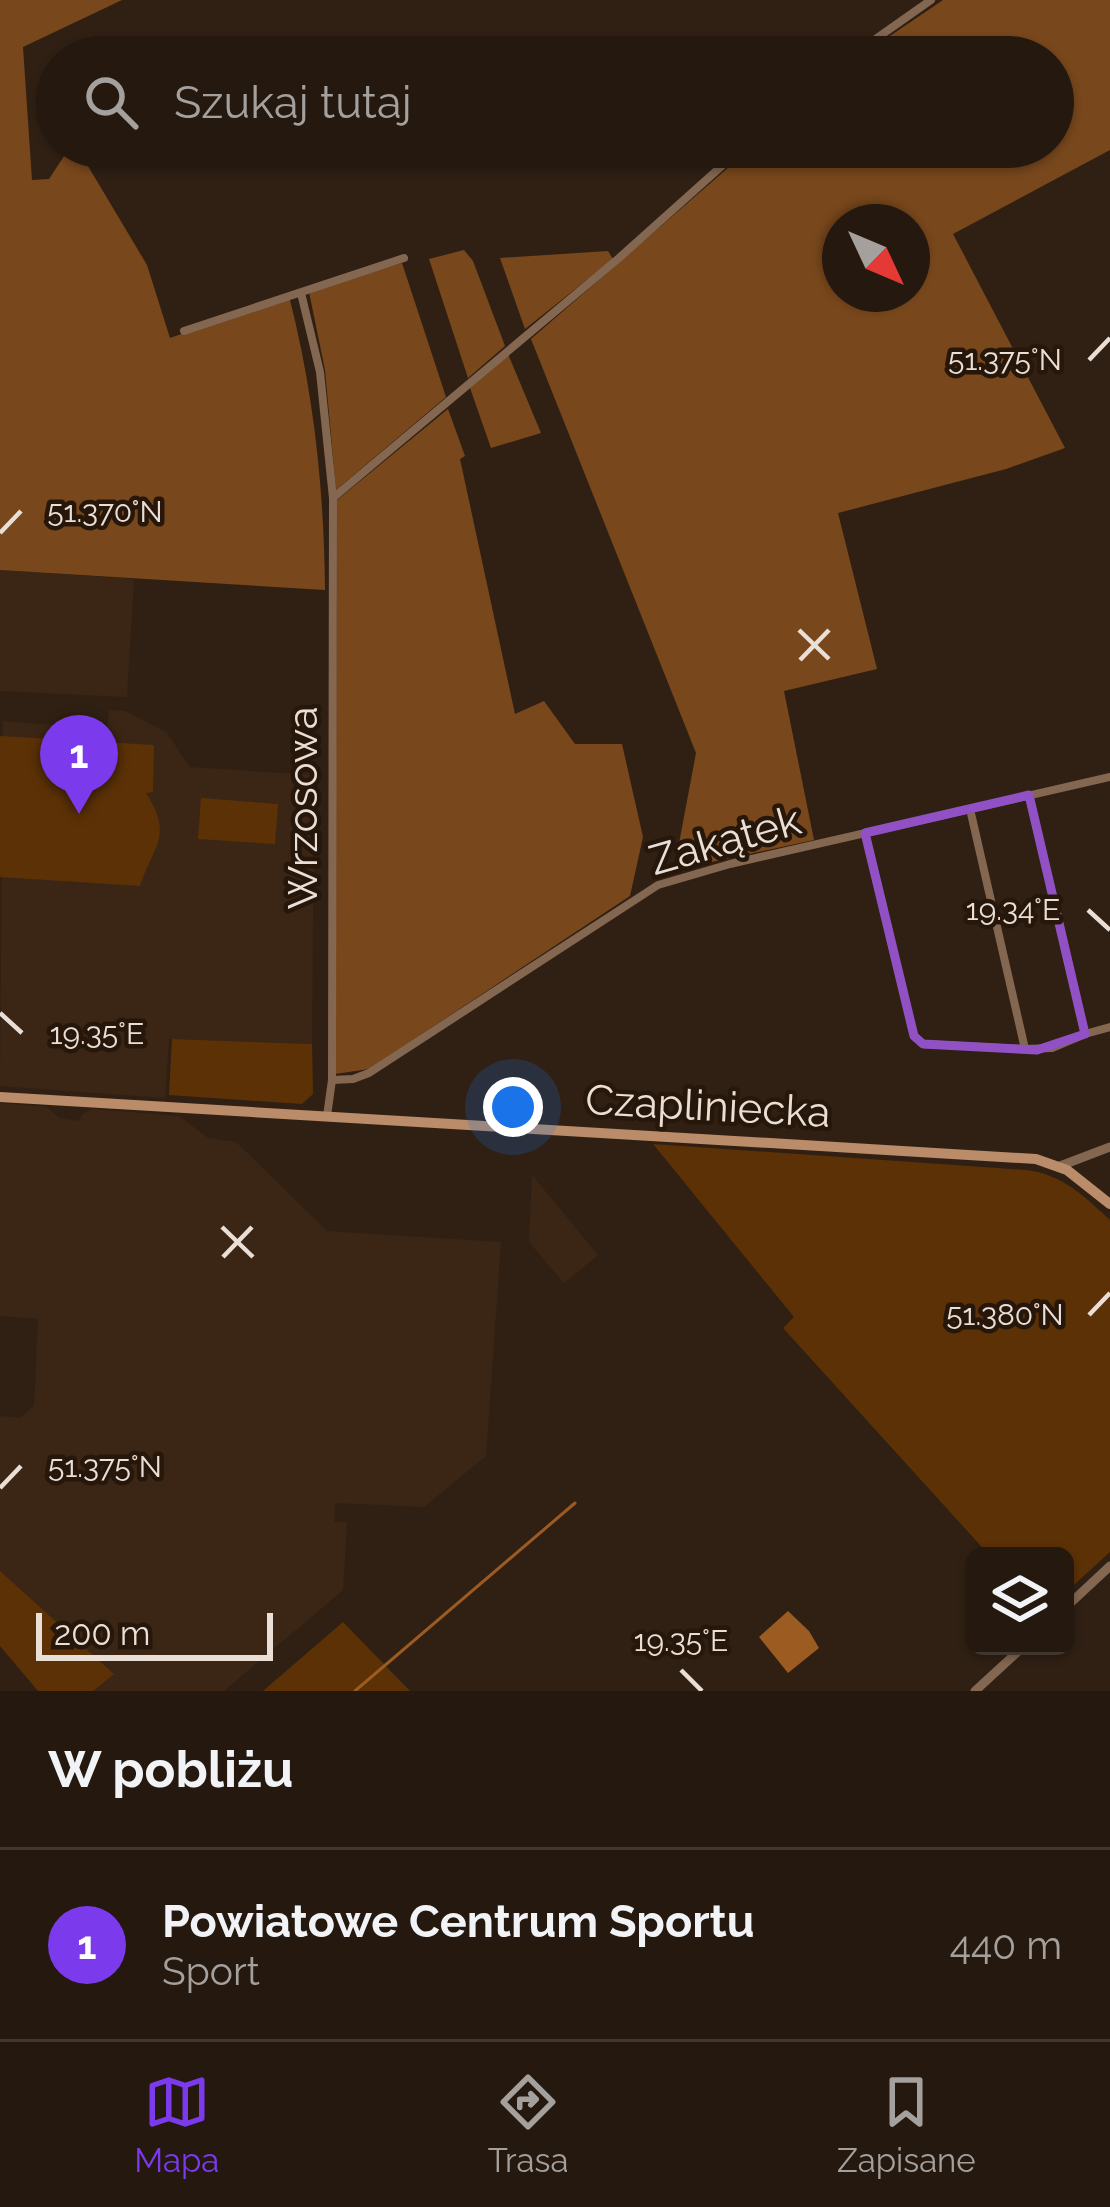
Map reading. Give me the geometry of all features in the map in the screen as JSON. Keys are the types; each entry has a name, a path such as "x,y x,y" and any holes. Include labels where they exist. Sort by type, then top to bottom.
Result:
{"main road":[{"name":"Czapliniecka","path":"0,1097 1036,1159 1060,1166 1110,1204"}],"street":[{"path":"880,36 931,0"},
{"path":"333,498 720,168"},
{"path":"184,331 404,258"},
{"name":"Wrzosowa","path":"301,292 320,372 333,498 332,1079 327,1118"},
{"name":"Zakątek","path":"332,1079 352,1079 368,1072 658,885 1110,777"},
{"path":"1029,795 1084,1034"},
{"path":"970,809 1024,1049"},
{"path":"866,833 914,1036 923,1044 1052,1048 1110,1027"},
{"path":"1060,1166 1110,1147"},
{"path":"1074,1600 1110,1566"},
{"path":"975,1691 1014,1655"}],"highlighted area":[{"path":"1029,795 1085,1034 1037,1050 923,1044 914,1036 865,833"}],"shaded area":[{"path":"0,0 122,0 46,36 36,36 36,41 23,47 32,180 49,179 56,168 89,168 147,265 170,338 289,296 316,442 325,590 0,570"},
{"path":"943,0 1110,0 1110,150 953,234 1065,448 1006,469 838,513 877,669 784,691 814,840 674,870 696,753 531,339 728,168 1074,168 1074,36 890,36"},
{"path":"464,250 473,261 505,346 468,378 429,259"},
{"path":"608,251 613,259 525,329 500,258"},
{"path":"402,263 446,397 336,490 325,370 309,292"},
{"path":"508,354 541,433 491,448 470,388"},
{"path":"448,409 465,456 460,459 515,714 544,701 575,744 622,744 643,837 630,896 369,1069 335,1074 337,500"},
{"path":"0,570 134,579 127,697 0,691"},
{"path":"3,701 3,721 107,729 109,710 125,711 166,732 190,767 314,775 312,1044 169,1039 165,1098 0,1086"},
{"path":"0,736 154,745 153,792 146,793 160,831 140,886 0,877"},
{"path":"201,798 278,804 275,844 198,839"},
{"path":"172,1039 312,1044 313,1094 302,1104 169,1095"},
{"path":"0,1103 47,1107 59,1118 79,1121 92,1109 179,1116 208,1138 236,1142 327,1231 501,1242 486,1456 424,1507 335,1503 334,1522 347,1522 343,1590 224,1691 93,1691 113,1673 0,1571 0,1416 20,1418 34,1406 38,1319 0,1316"},
{"path":"653,1144 1026,1170 1072,1188 1110,1220 1110,1552 1074,1585 1074,1547 982,1547 783,1328 794,1317"},
{"path":"532,1175 598,1255 564,1283 529,1242"},
{"path":"0,1571 114,1674 93,1691 38,1691 0,1646"},
{"path":"788,1611 819,1648 788,1673 759,1637"},
{"path":"343,1622 410,1691 263,1691"}],"waterway":[{"path":"355,1691 575,1503"}],"place":[{"name":"Powiatowe Centrum Sportu","path":"79,814"}]}
